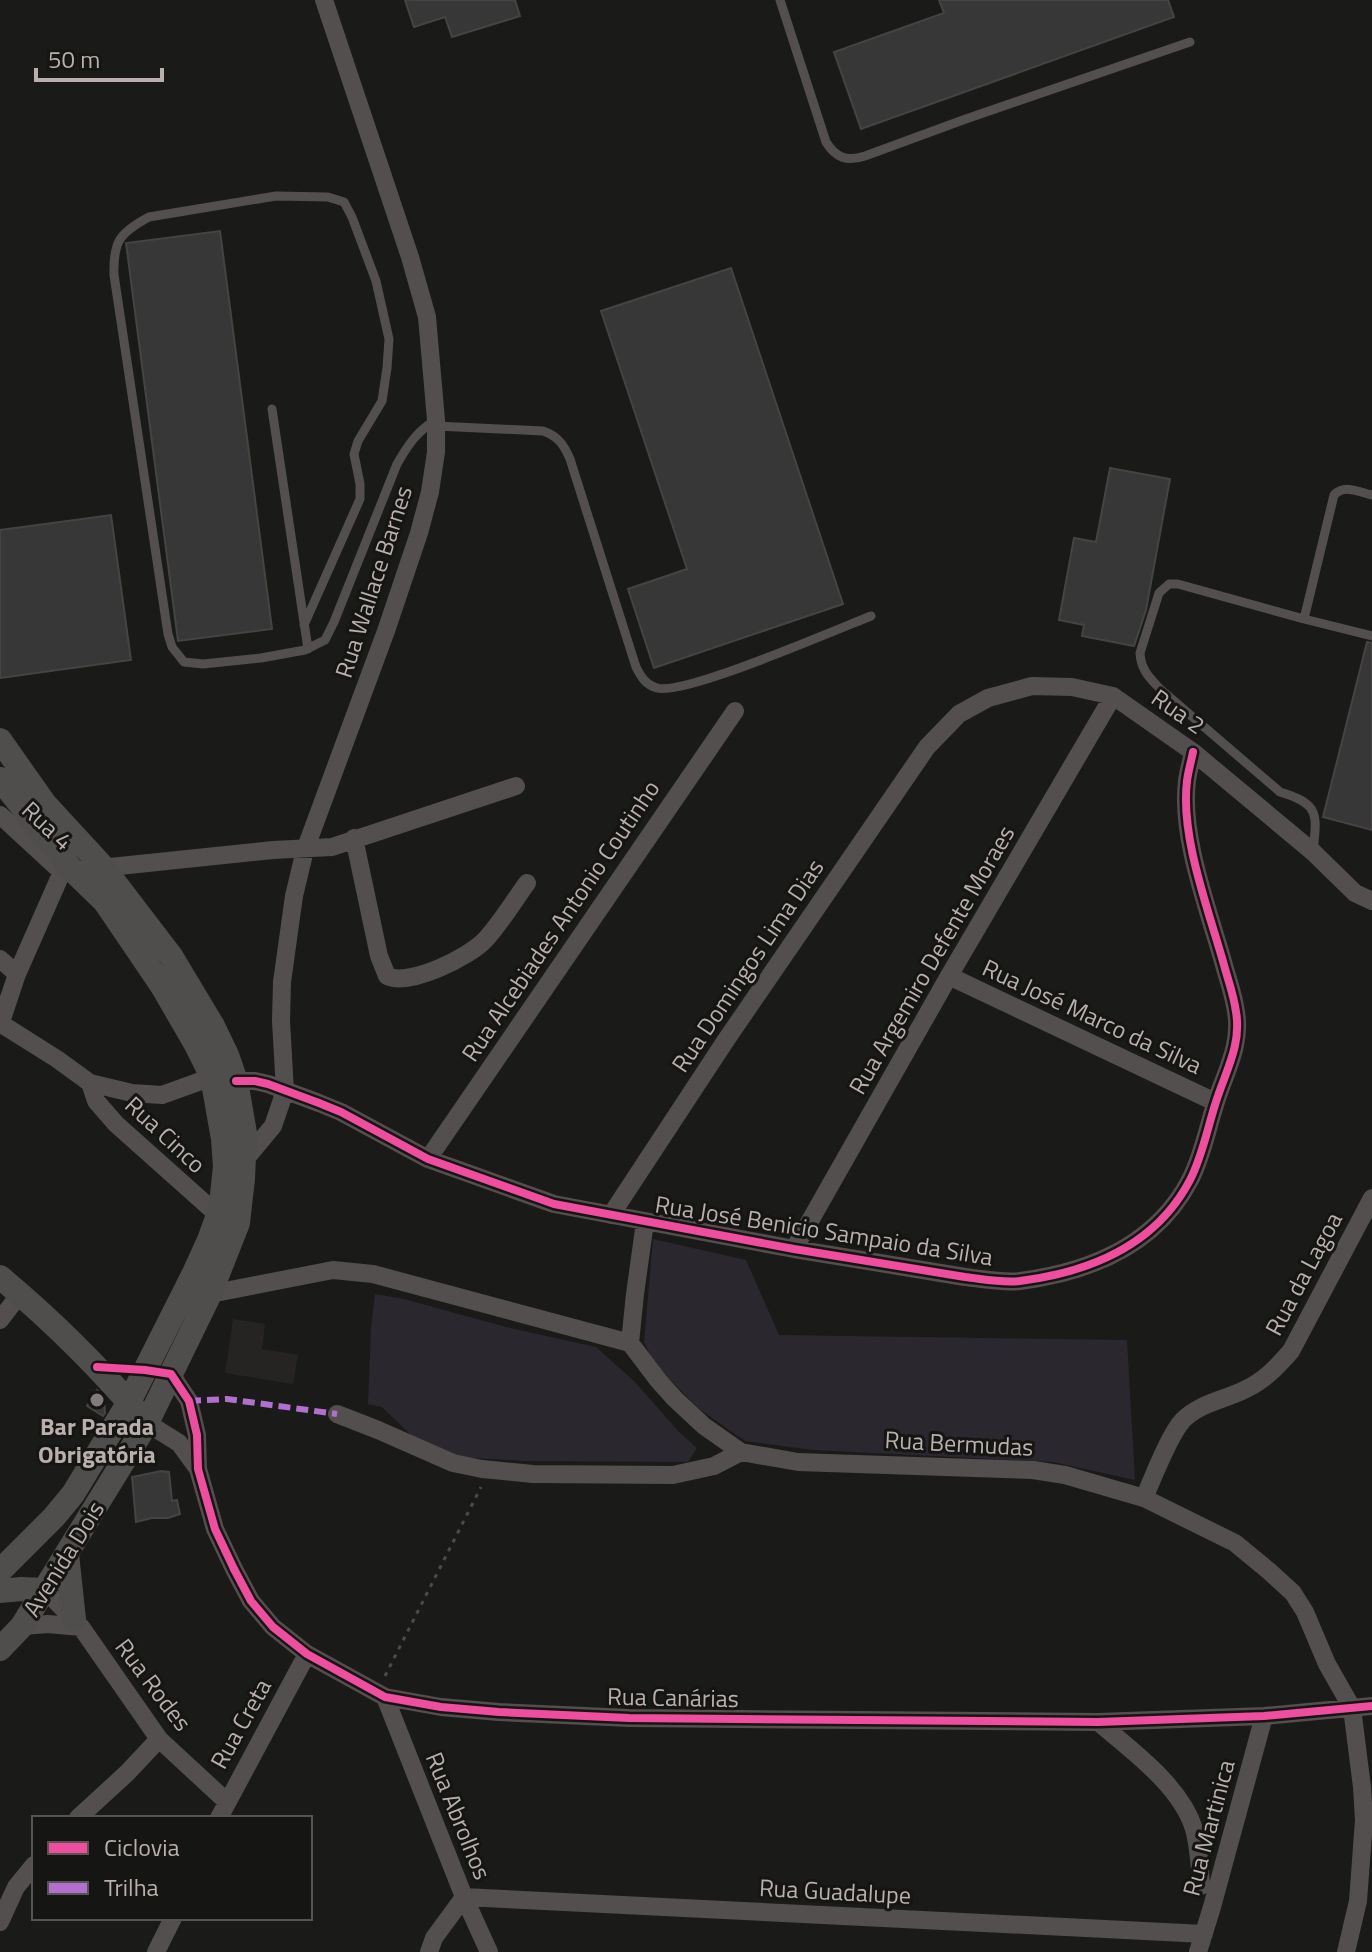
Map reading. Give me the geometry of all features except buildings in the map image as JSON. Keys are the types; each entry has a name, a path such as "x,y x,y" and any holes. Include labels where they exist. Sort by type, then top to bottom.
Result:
{"main road":[{"path":"0,740 45,804 103,867 171,956 227,1055 222,1195 218,1215 194,1273 129,1402 73,1494 0,1571"},
{"path":"0,779 67,871 105,902 154,974 201,1053 224,1079"},
{"name":"Avenida Dois","path":"0,1649 22,1626 147,1423 210,1294 238,1223 245,1133 224,1079"},
{"path":"0,1277 97,1367 147,1423"},
{"path":"97,1367 171,1374"},
{"path":"67,1554 78,1623"},
{"path":"0,1591 45,1590"}],"street":[{"name":"Rua Wallace Barnes","path":"244,1161 273,1126 285,1091 282,982 294,896 305,850 419,533 436,452 427,317 324,0"},
{"name":"Rua 2","path":"927,747 959,714 988,698 1032,686 1072,687 1113,696 1193,752 1313,852 1355,893 1372,901"},
{"name":"Rua Argemiro Defente Moraes","path":"794,1249 1113,696"},
{"name":"Rua Alcebiades Antonio Coutinho","path":"428,1159 735,711"},
{"name":"Rua Domingos Lima Dias","path":"611,1215 751,1003 927,747"},
{"name":"Rua José Benicio Sampaio da Silva","path":"285,1091 341,1112 428,1159 554,1204 965,1277 1017,1281 1065,1271 1113,1256 1151,1230 1189,1182 1236,1045 1236,1011 1191,843 1187,816 1187,783 1193,752"},
{"path":"0,1024 17,974 67,871 332,847 516,786"},
{"name":"Rua 4","path":"0,815 67,871"},
{"path":"354,838 379,956 387,976 397,980 427,972 485,940 527,883"},
{"path":"0,959 17,974"},
{"name":"Rua José Marco da Silva","path":"949,976 1215,1102"},
{"name":"Rua Cinco","path":"0,1024 90,1083 132,1093 162,1095 224,1079"},
{"path":"224,1079 255,1081 285,1091"},
{"name":"Rua Cinco","path":"90,1083 96,1101 116,1124 218,1215"},
{"name":"Rua da Lagoa","path":"1144,1498 1184,1419 1217,1399 1241,1392 1265,1378 1291,1351 1372,1198"},
{"path":"210,1294 333,1270 373,1274 630,1343 645,1222"},
{"path":"0,1320 20,1294"},
{"name":"Rua Bermudas","path":"630,1343 675,1399 704,1426 741,1452 798,1462 1033,1470 1088,1481 1144,1498 1235,1543 1293,1593 1352,1708"},
{"name":"Rua Canárias","path":"171,1374 189,1401 197,1435 198,1469 215,1529 251,1601 273,1627 307,1654 381,1695 441,1707 629,1718 1098,1722 1264,1716 1372,1706"},
{"path":"337,1414 453,1463 490,1470 533,1474 673,1475 714,1466 741,1452"},
{"name":"Rua Canárias","path":"147,1423 179,1443 198,1469"},
{"name":"Rua Rodes","path":"45,1590 78,1623 159,1739 223,1810"},
{"path":"22,1626 78,1623"},
{"name":"Rua Creta","path":"223,1810 307,1654"},
{"name":"Rua Abrolhos","path":"381,1695 489,1952"},
{"path":"1346,1952 1358,1901 1364,1820 1352,1708"},
{"name":"Rua Martinica","path":"1201,1943 1264,1716"},
{"path":"1098,1722 1166,1782 1182,1807 1193,1827 1201,1886"},
{"path":"80,1816 159,1739"},
{"path":"0,1922 16,1887 32,1867"},
{"path":"429,1952 434,1938 464,1897"},
{"name":"Rua Guadalupe","path":"464,1897 1201,1943"},
{"path":"156,1952 172,1920"}],"lane":[{"path":"780,0 826,142 838,156 854,160 1190,42"},
{"path":"304,625 360,499 354,454 358,441 382,401 387,368 389,339 376,281 352,217 344,202 328,197 276,196 149,217 133,225 118,241 113,255 114,275 168,634 172,647 184,662 203,664 261,658 308,649 325,640 397,464 421,429 436,423 543,431 559,440 570,459 636,667 642,678 657,688 668,690 703,680 871,616"},
{"path":"272,409 308,649"},
{"path":"1304,619 1334,495 1339,490 1347,489 1372,495"},
{"path":"1313,852 1315,815 1308,804 1280,792 1160,689 1144,672 1140,653 1159,593 1169,584 1372,636"}],"path":[{"path":"381,1695 490,1470"}],"shaded area":[{"path":"653,1239 746,1260 779,1335 1127,1340 1135,1480 1053,1462 813,1450 745,1441 698,1408 654,1363 644,1342"},
{"path":"375,1294 596,1347 634,1381 697,1448 688,1462 524,1461 457,1457 415,1439 382,1407 368,1404"},
{"path":"233,1319 265,1324 262,1349 298,1355 293,1384 225,1373"}],"marked path":[{"path":"189,1401 227,1399 337,1414"}],"cycle path":[{"path":"236,1081 268,1084 319,1103 428,1159 554,1204 965,1277 1013,1281 1071,1271 1118,1252 1140,1238 1176,1203 1198,1162 1237,1037 1234,1000 1197,874 1188,826 1187,781 1193,752"},
{"path":"97,1367 171,1374 189,1401 197,1435 198,1469 215,1529 251,1601 273,1627 307,1654 385,1697 441,1707 499,1712 629,1718 1098,1722 1264,1716 1372,1706"}],"place":[{"name":"Bar Parada Obrigatória","path":"97,1400"}]}
